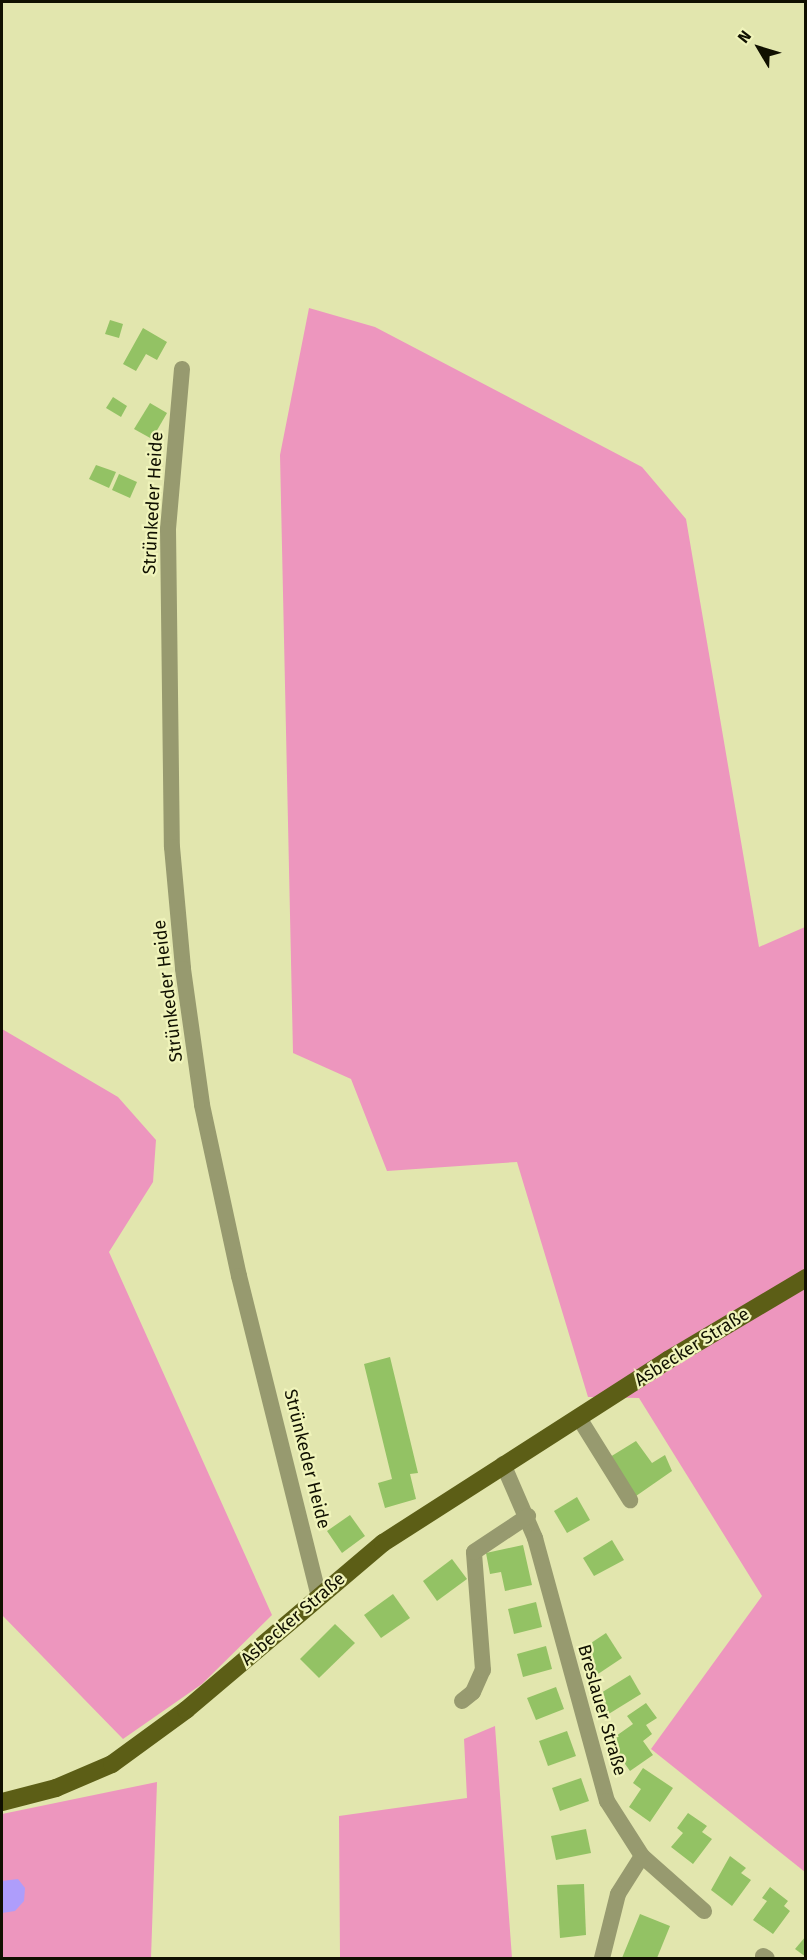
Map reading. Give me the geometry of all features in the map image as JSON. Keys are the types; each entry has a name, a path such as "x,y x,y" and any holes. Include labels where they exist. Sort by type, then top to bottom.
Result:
{"main road":[{"name":"Asbecker Straße","path":"2,1802 56,1788 112,1764 186,1710 383,1543 503,1464 806,1278"}],"street":[{"name":"Strünkeder Heide","path":"182,369 168,529 168,584 172,847 183,969 202,1105 239,1276 319,1596"},
{"path":"579,1418 630,1500"},
{"name":"Breslauer Straße","path":"503,1464 528,1516 607,1801 642,1856 704,1911"},
{"path":"462,1701 473,1692 483,1671 474,1552 528,1516"},
{"path":"602,1959 618,1894 642,1856"}],"shaded area":[{"path":"309,308 375,327 642,467 686,519 759,947 805,927 805,1872 651,1749 762,1596 639,1398 588,1397 517,1162 387,1171 351,1079 293,1053 280,455"},
{"path":"2,1029 118,1097 156,1140 153,1182 109,1252 272,1615 202,1684 123,1739 2,1615"},
{"path":"495,1726 512,1958 340,1958 339,1816 467,1798 464,1739"},
{"path":"157,1782 151,1958 2,1958 2,1814"},
{"path":"18,1879 25,1888 24,1901 15,1911 2,1913 2,1881"}],"building":[{"path":"110,320 123,324 119,338 105,334"},
{"path":"143,328 167,342 157,360 146,354 136,371 123,364"},
{"path":"113,397 127,406 121,417 106,408"},
{"path":"150,403 167,413 152,439 134,429"},
{"path":"96,465 116,472 109,488 89,479"},
{"path":"119,474 137,482 130,498 112,490"},
{"path":"390,1357 418,1473 410,1474 416,1499 385,1508 378,1483 392,1479 364,1364"},
{"path":"636,1441 652,1463 665,1455 672,1471 636,1496 610,1457"},
{"path":"577,1497 590,1520 567,1533 554,1511"},
{"path":"350,1515 365,1536 342,1553 327,1531"},
{"path":"612,1540 624,1560 594,1576 583,1558"},
{"path":"523,1545 532,1585 505,1591 501,1572 490,1574 486,1553"},
{"path":"452,1559 467,1579 437,1601 423,1581"},
{"path":"393,1594 410,1618 381,1638 364,1615"},
{"path":"536,1602 542,1627 514,1634 508,1609"},
{"path":"335,1624 355,1643 319,1678 300,1659"},
{"path":"606,1633 622,1658 598,1674 582,1649"},
{"path":"546,1646 552,1669 523,1677 517,1654"},
{"path":"630,1675 641,1694 607,1715 596,1696"},
{"path":"556,1687 564,1709 536,1720 527,1698"},
{"path":"646,1703 657,1718 646,1725 652,1734 643,1741 653,1755 630,1771 609,1741 633,1724 627,1716"},
{"path":"567,1731 576,1756 548,1766 539,1741"},
{"path":"643,1768 673,1788 650,1822 629,1807 641,1789 633,1783"},
{"path":"581,1778 589,1801 560,1811 552,1788"},
{"path":"688,1813 707,1826 702,1832 712,1839 693,1864 671,1847 683,1833 677,1828"},
{"path":"586,1829 591,1853 556,1860 551,1836"},
{"path":"730,1856 746,1868 741,1873 751,1880 732,1906 711,1890"},
{"path":"584,1884 586,1935 560,1938 557,1885"},
{"path":"770,1887 788,1901 784,1906 790,1911 773,1934 753,1920 767,1901 762,1898"},
{"path":"640,1914 670,1926 657,1958 622,1958"},
{"path":"806,1936 806,1957 795,1949"}]}
